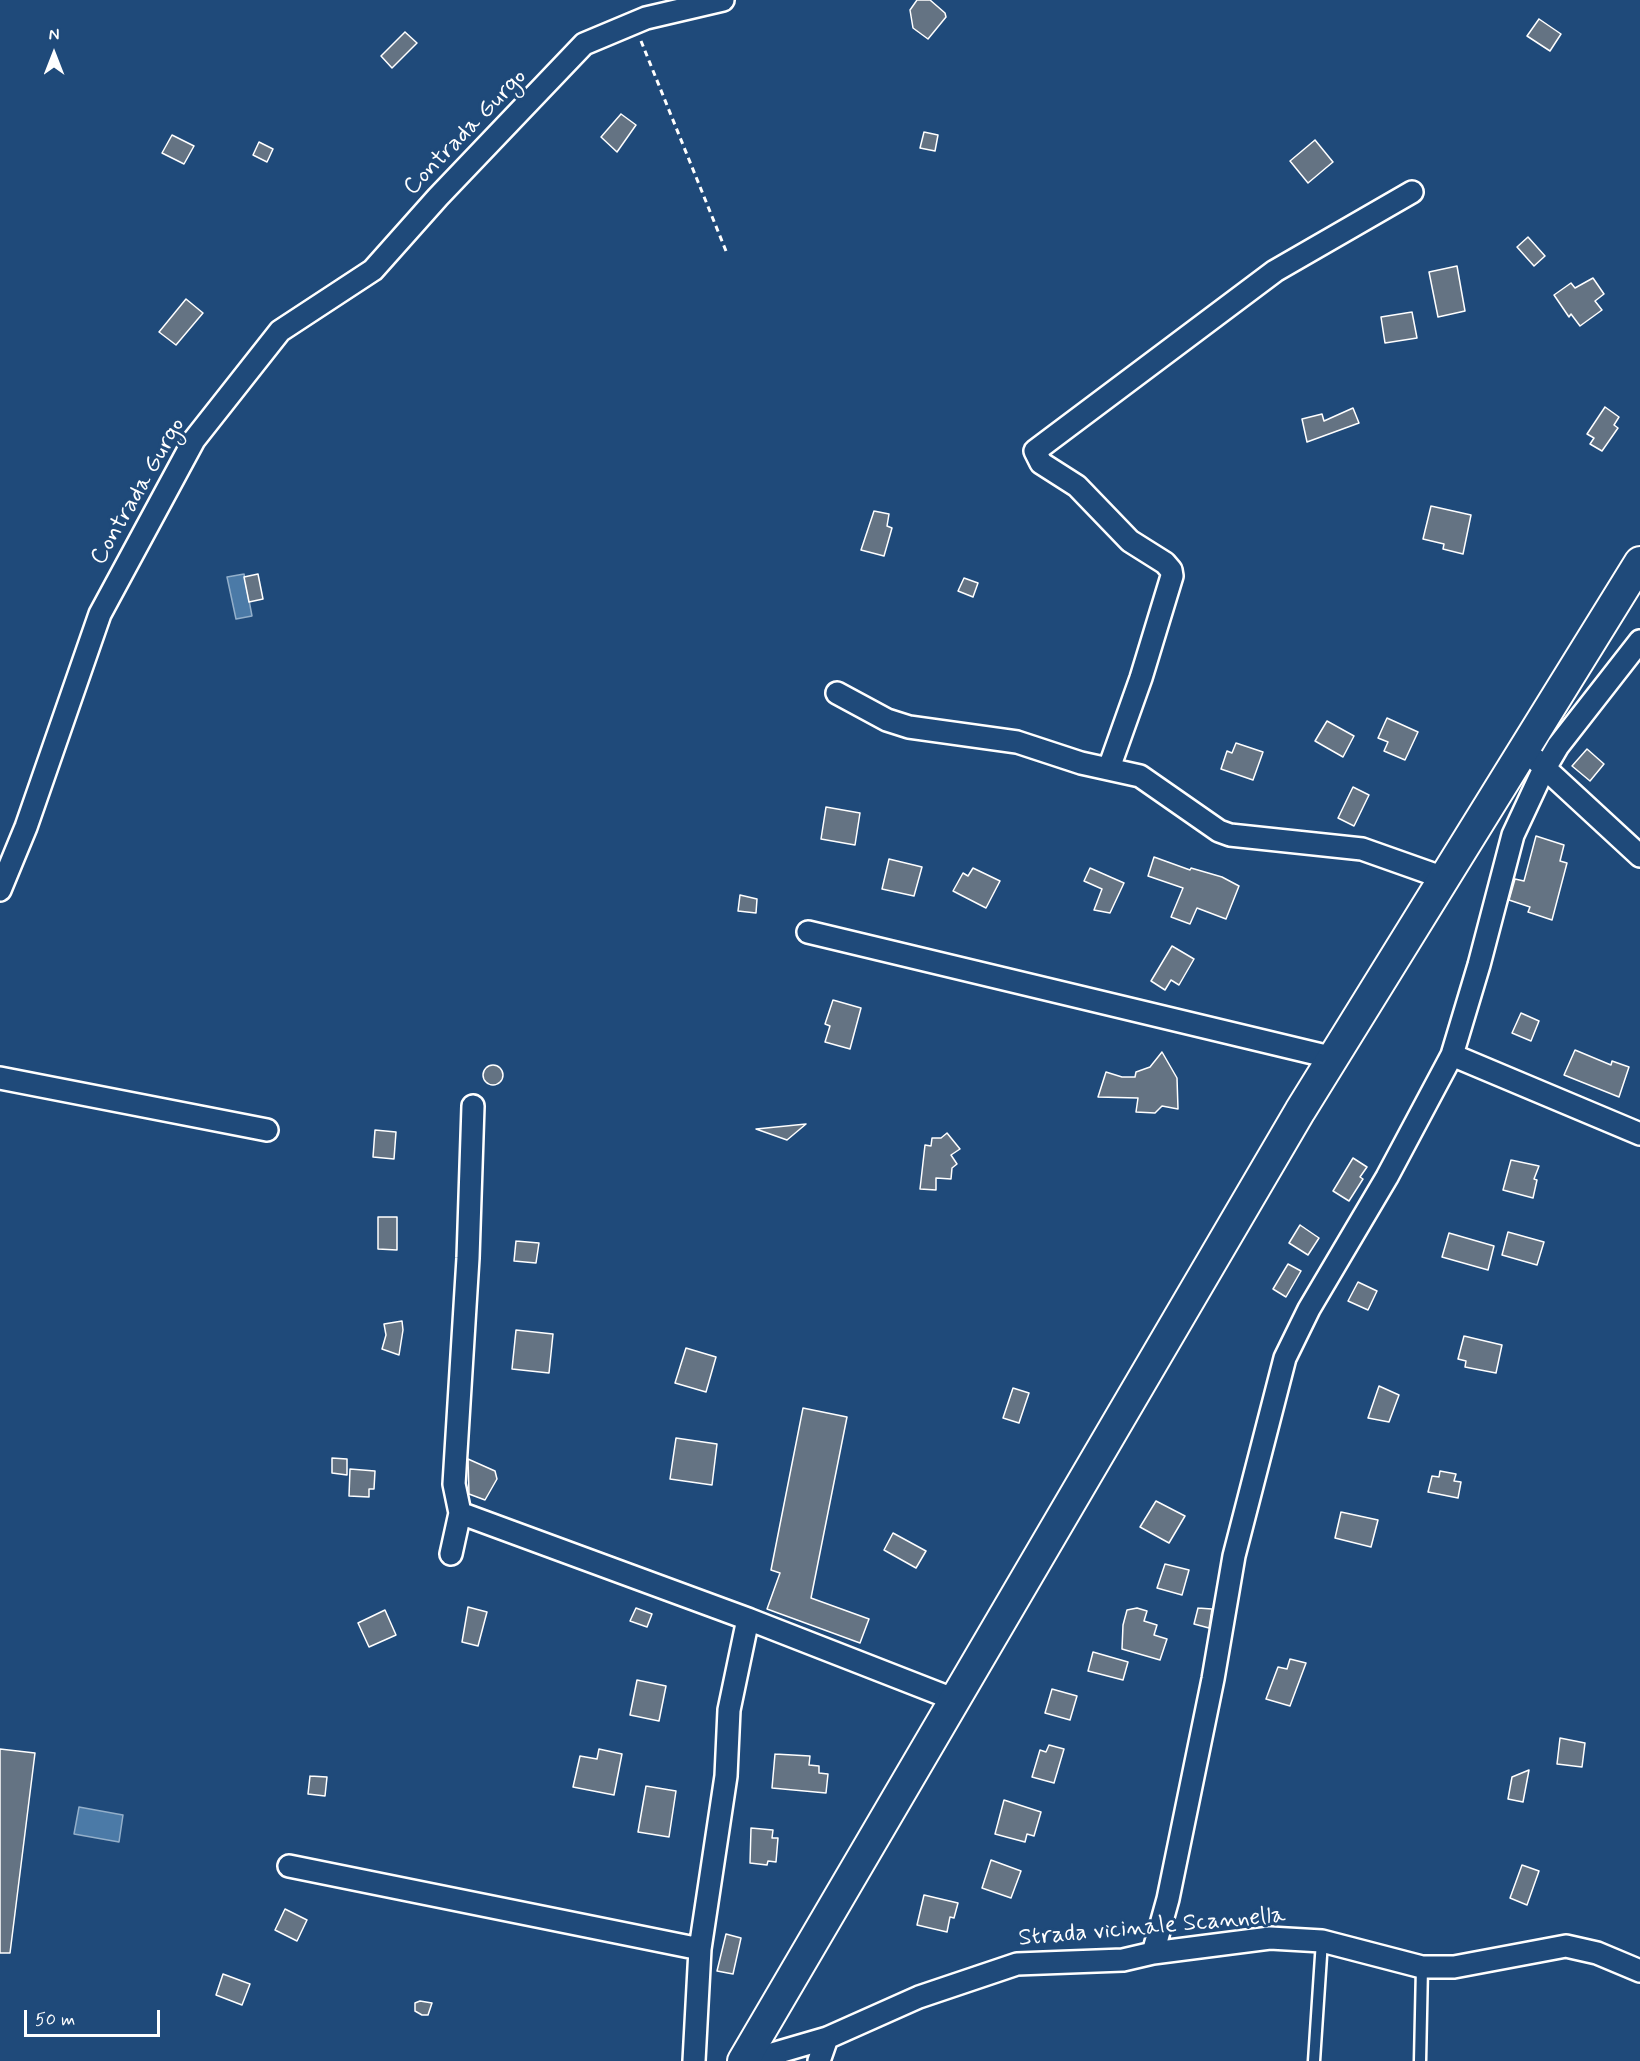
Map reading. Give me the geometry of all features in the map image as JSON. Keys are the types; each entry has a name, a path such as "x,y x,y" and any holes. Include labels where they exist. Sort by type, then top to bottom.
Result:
{"main road":[{"path":"743,2061 953,1698 1334,1058 1444,878 1534,759 1640,562"}],"street":[{"name":"Contrada Gurgo","path":"0,890 26,827 100,614 194,440 280,331 373,270 584,44 634,24 723,0"},
{"path":"1109,768 1141,678 1172,576 1171,570 1165,563 1130,541 1077,486 1041,463 1035,451 1275,271 1412,192"},
{"path":"1153,1953 1168,1899 1213,1679 1234,1556 1285,1358 1309,1309 1387,1177 1452,1055 1479,965 1534,759 1558,746 1640,641"},
{"path":"837,693 887,720 909,727 1017,742 1081,763 1109,768 1149,781 1219,831 1230,835 1353,848 1444,878"},
{"path":"1534,759 1640,856"},
{"path":"808,932 1334,1058"},
{"path":"1452,1055 1640,1134"},
{"path":"0,1078 267,1130"},
{"path":"451,1554 460,1513 454,1484 468,1258 473,1106"},
{"path":"460,1513 748,1619 953,1698"},
{"path":"694,2061 700,1949 726,1776 729,1710 748,1619"},
{"path":"289,1866 700,1949"},
{"name":"Strada vicinale Scannella","path":"748,2061 827,2038 920,1997 1017,1964 1124,1960 1153,1953 1270,1938 1322,1941 1422,1966 1455,1967 1566,1946 1597,1953 1640,1971"},
{"path":"819,2061 827,2038"}],"lane":[{"path":"1314,2061 1322,1941"},
{"path":"1420,2061 1422,1966"}],"path":[{"path":"634,24 726,251"}],"water":[{"path":"244,574 252,616 236,619 227,577"},
{"path":"79,1807 123,1815 119,1842 74,1834"}],"building":[{"path":"917,0 930,0 945,13 946,17 928,39 913,28 910,10"},
{"path":"1539,19 1561,34 1550,51 1527,36"},
{"path":"405,32 417,43 392,68 381,56"},
{"path":"621,114 636,125 617,152 601,137"},
{"path":"924,132 938,135 935,151 920,148"},
{"path":"172,135 194,146 184,164 162,153"},
{"path":"1315,140 1333,162 1308,183 1290,161"},
{"path":"259,142 273,149 267,162 253,155"},
{"path":"1528,237 1545,256 1534,266 1517,247"},
{"path":"1457,266 1465,311 1438,317 1429,272"},
{"path":"1593,278 1604,294 1595,301 1602,310 1580,326 1571,314 1569,317 1554,295 1571,283 1575,288"},
{"path":"186,299 203,313 176,345 159,332"},
{"path":"1412,312 1417,338 1385,343 1381,317"},
{"path":"1605,407 1619,417 1614,425 1618,428 1602,451 1590,444 1594,438 1587,434"},
{"path":"1353,408 1359,423 1307,442 1302,419 1322,414 1324,421"},
{"path":"1431,506 1471,515 1463,554 1443,549 1444,544 1423,539"},
{"path":"874,511 889,514 887,526 892,528 884,556 861,550"},
{"path":"258,574 263,599 249,602 244,577"},
{"path":"964,578 978,583 973,597 958,591"},
{"path":"1387,718 1418,732 1405,760 1384,751 1388,742 1378,738"},
{"path":"1327,721 1354,736 1343,757 1315,741"},
{"path":"1236,743 1263,752 1253,780 1221,769 1227,751 1232,753"},
{"path":"1587,749 1604,764 1590,781 1572,766"},
{"path":"1353,787 1369,795 1354,826 1338,818"},
{"path":"826,807 860,813 855,845 821,839"},
{"path":"1536,836 1564,845 1560,861 1567,863 1552,920 1528,912 1530,907 1509,900 1515,879 1524,881"},
{"path":"1154,857 1190,870 1191,868 1222,877 1239,886 1226,919 1197,908 1190,924 1171,917 1183,888 1148,876"},
{"path":"889,859 922,867 914,896 882,889"},
{"path":"973,868 1000,881 986,908 953,891 963,873 968,876"},
{"path":"1090,868 1124,883 1110,913 1094,910 1102,889 1084,881"},
{"path":"740,895 757,899 756,913 738,911"},
{"path":"1172,946 1194,959 1179,985 1171,980 1165,990 1151,981"},
{"path":"833,1000 861,1008 850,1049 825,1042 830,1026 825,1024"},
{"path":"1521,1013 1539,1021 1531,1041 1512,1033"},
{"path":"1575,1050 1611,1065 1612,1061 1629,1067 1619,1097 1564,1075"},
{"path":"1162,1052 1177,1078 1178,1109 1162,1106 1155,1113 1136,1112 1138,1098 1098,1097 1106,1072 1122,1077 1135,1077 1136,1072 1150,1067"},
{"path":"493,1065 500,1068 503,1075 500,1082 493,1085 486,1082 483,1075 486,1068"},
{"path":"806,1124 787,1140 756,1129"},
{"path":"375,1130 396,1132 394,1159 373,1157"},
{"path":"947,1133 960,1149 951,1155 957,1164 952,1168 951,1179 936,1178 936,1190 920,1189 925,1145 931,1146 932,1138 941,1138"},
{"path":"1353,1158 1367,1167 1360,1177 1363,1179 1349,1201 1333,1191"},
{"path":"1511,1160 1539,1166 1534,1179 1537,1180 1533,1198 1503,1190"},
{"path":"378,1217 397,1217 397,1250 378,1249"},
{"path":"1300,1225 1319,1238 1308,1255 1289,1243"},
{"path":"1508,1232 1544,1242 1537,1265 1502,1255"},
{"path":"1449,1233 1494,1246 1488,1270 1442,1257"},
{"path":"516,1241 539,1243 536,1263 514,1261"},
{"path":"1288,1264 1301,1271 1286,1297 1273,1289"},
{"path":"1358,1282 1377,1291 1368,1310 1348,1301"},
{"path":"402,1321 399,1355 382,1349 386,1335 384,1324"},
{"path":"516,1330 553,1334 549,1373 512,1369"},
{"path":"1464,1336 1502,1345 1496,1373 1465,1367 1466,1361 1458,1359"},
{"path":"686,1348 716,1357 706,1392 675,1383"},
{"path":"1379,1386 1399,1395 1389,1422 1368,1418"},
{"path":"1013,1388 1029,1393 1019,1423 1003,1418"},
{"path":"803,1408 847,1417 811,1598 869,1619 860,1643 767,1609 780,1573 771,1570"},
{"path":"676,1438 717,1444 712,1485 670,1479"},
{"path":"332,1458 347,1459 347,1475 332,1473"},
{"path":"468,1459 495,1471 497,1479 485,1500 469,1494"},
{"path":"350,1469 375,1471 374,1489 369,1489 369,1497 349,1496"},
{"path":"1440,1471 1456,1474 1454,1481 1461,1482 1458,1498 1428,1492 1432,1476 1439,1477"},
{"path":"1156,1501 1185,1516 1169,1543 1140,1527"},
{"path":"1341,1512 1378,1520 1371,1547 1335,1538"},
{"path":"893,1533 926,1551 916,1568 884,1550"},
{"path":"1165,1564 1189,1570 1182,1595 1157,1588"},
{"path":"468,1607 487,1612 478,1646 462,1642"},
{"path":"636,1608 652,1614 647,1627 630,1621"},
{"path":"1137,1608 1147,1611 1144,1621 1157,1625 1154,1635 1167,1639 1160,1660 1122,1649 1123,1625 1127,1610"},
{"path":"1198,1608 1212,1609 1209,1628 1194,1624"},
{"path":"385,1610 396,1635 369,1647 358,1623"},
{"path":"1093,1652 1128,1662 1123,1680 1088,1671"},
{"path":"1290,1659 1306,1663 1290,1706 1266,1699 1278,1667 1287,1669"},
{"path":"637,1680 666,1686 659,1721 630,1715"},
{"path":"1052,1689 1077,1696 1070,1720 1045,1713"},
{"path":"1560,1738 1585,1743 1582,1767 1557,1764"},
{"path":"1049,1745 1064,1749 1054,1783 1032,1777 1040,1750 1046,1752"},
{"path":"0,1749 35,1753 10,1953 0,1953"},
{"path":"599,1749 622,1754 614,1795 573,1787 580,1756 597,1759"},
{"path":"775,1754 810,1756 809,1765 819,1766 819,1773 828,1774 826,1793 772,1788"},
{"path":"1529,1770 1523,1802 1508,1799 1512,1777"},
{"path":"310,1776 327,1777 325,1796 308,1794"},
{"path":"646,1786 676,1791 669,1837 638,1832"},
{"path":"1004,1800 1041,1812 1034,1836 1027,1834 1025,1842 995,1834"},
{"path":"751,1828 773,1830 772,1838 778,1838 776,1862 768,1861 767,1865 750,1863"},
{"path":"991,1860 1021,1871 1011,1898 982,1888"},
{"path":"1522,1865 1539,1871 1527,1905 1510,1898"},
{"path":"924,1895 958,1903 954,1918 950,1917 947,1932 917,1925"},
{"path":"285,1909 307,1920 297,1941 275,1930"},
{"path":"726,1934 741,1938 733,1974 717,1971"},
{"path":"223,1974 250,1984 242,2005 216,1995"},
{"path":"420,2001 432,2003 428,2015 415,2011 415,2003"}]}
